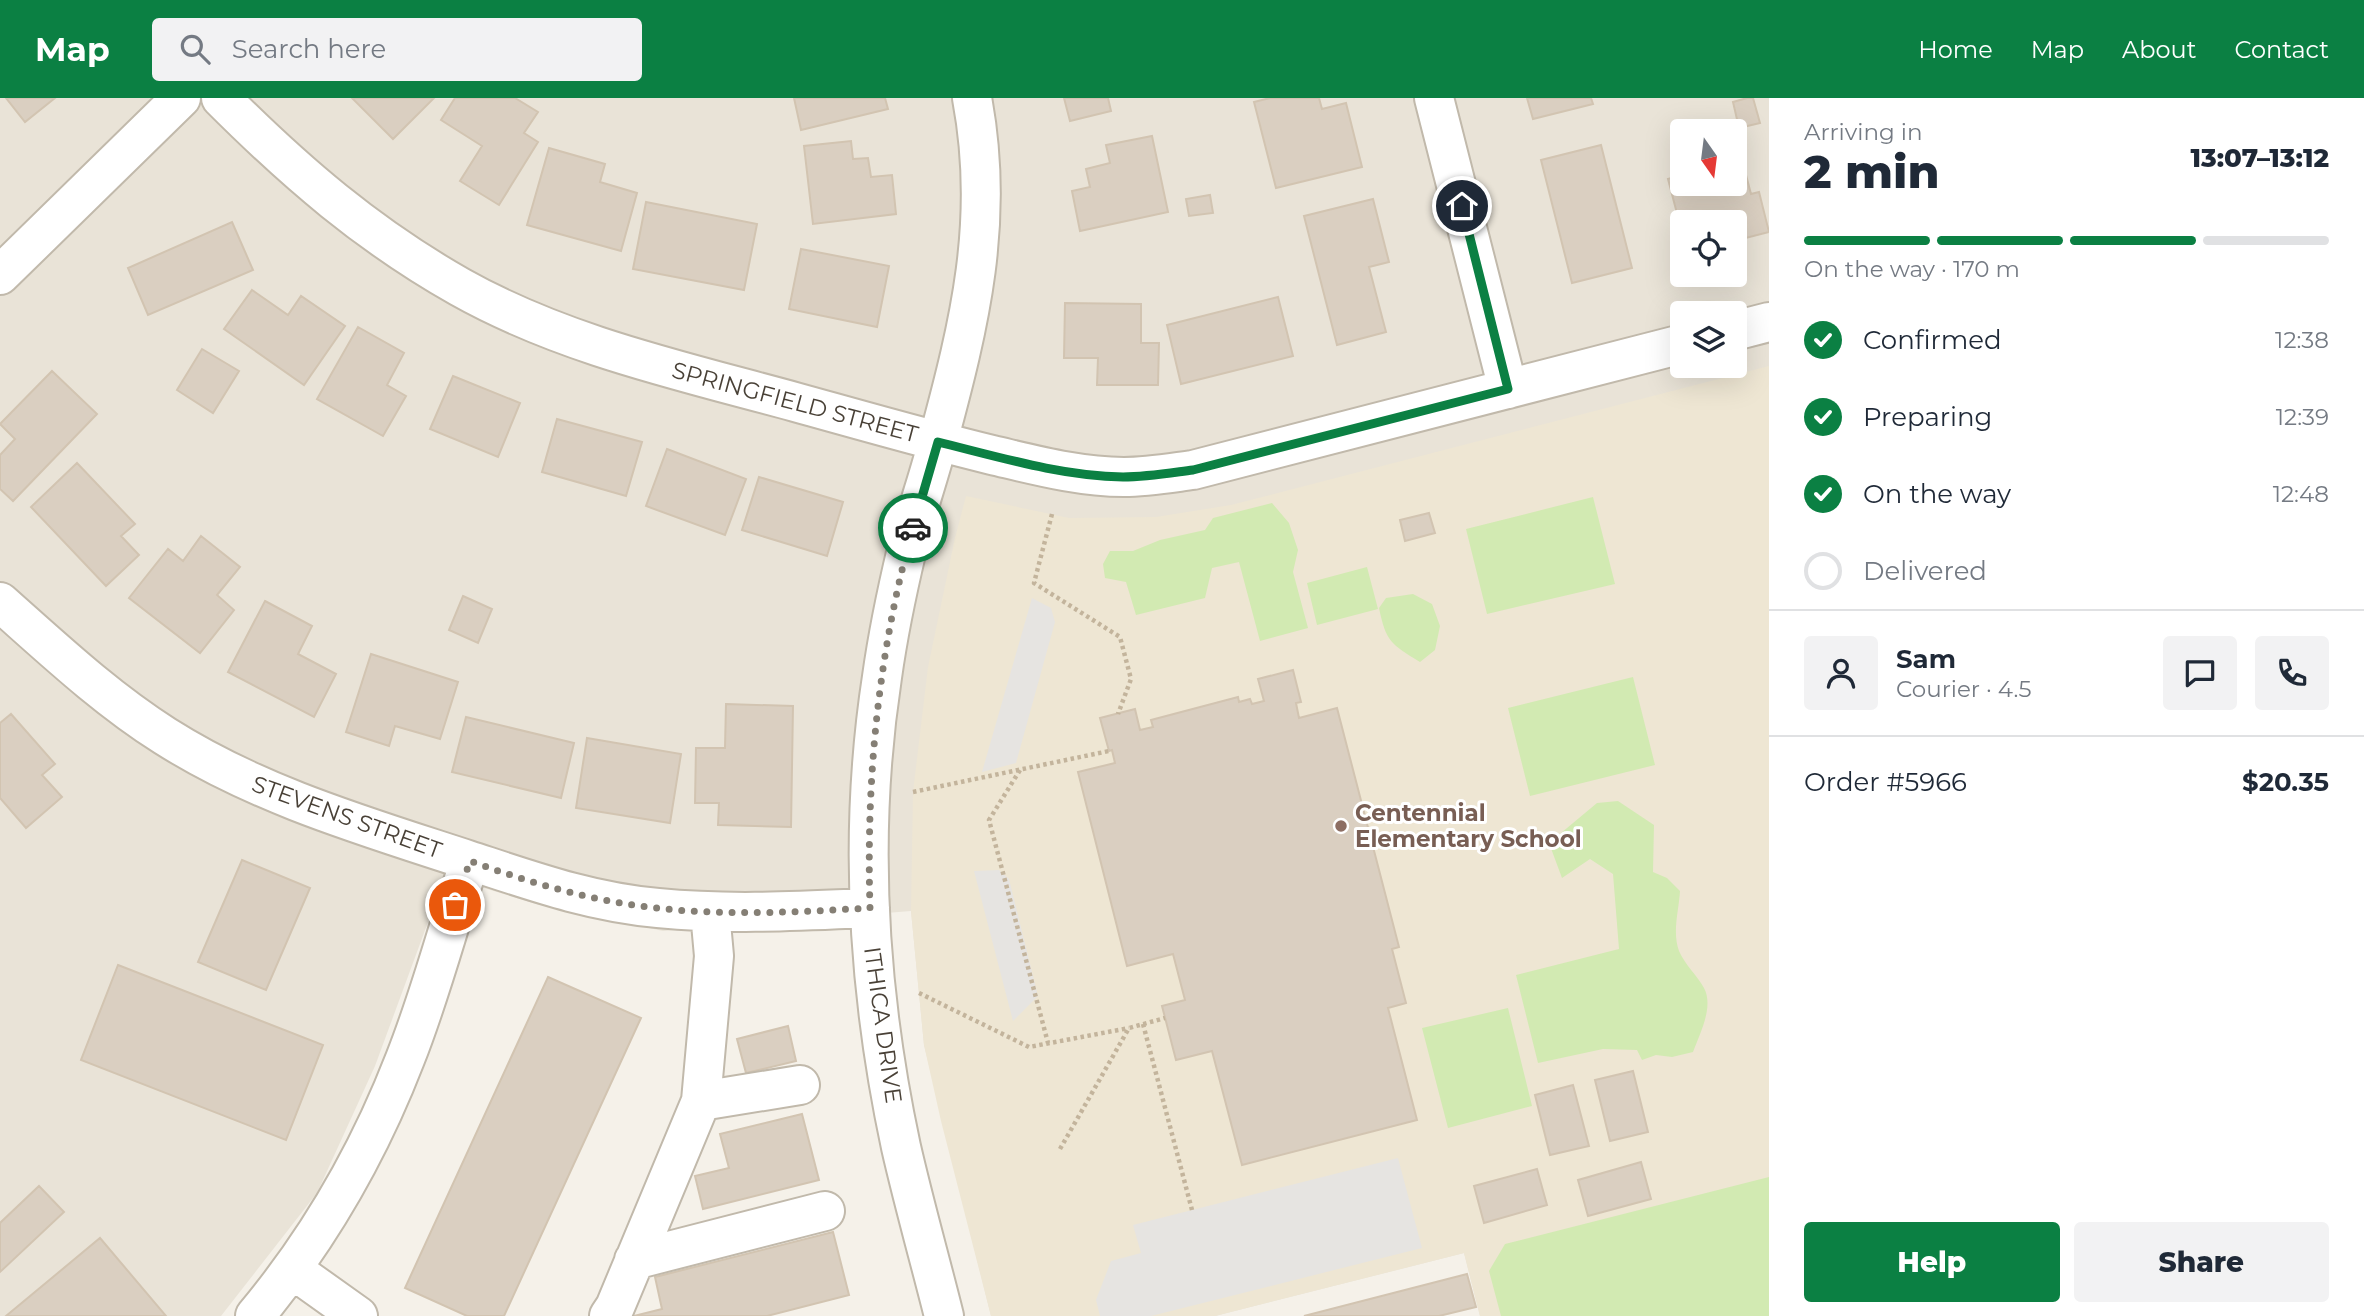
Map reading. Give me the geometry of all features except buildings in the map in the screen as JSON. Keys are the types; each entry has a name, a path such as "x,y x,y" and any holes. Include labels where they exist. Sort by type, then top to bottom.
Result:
{"street":[{"path":"0,275 181,98"},
{"name":"SPRINGFIELD STREET","path":"221,98 337,206 421,265 464,289 618,354 938,442 1051,469 1125,477 1193,470 1670,347"},
{"name":"ITHICA DRIVE","path":"944,1316 902,1148 877,1004 870,908 870,792 880,687 907,549 938,442 970,314 978,269 982,172 972,98"},
{"path":"1434,98 1508,389"},
{"path":"1747,328 1769,322"},
{"name":"STEVENS STREET","path":"0,602 122,707 164,736 249,782 346,821 547,887 606,901 710,912 870,908"},
{"path":"255,1316 320,1229 348,1182 388,1102 418,1024 470,861"},
{"path":"609,1316 701,1101 714,956 710,912"},
{"path":"701,1101 800,1085"},
{"path":"634,1260 825,1211"},
{"path":"292,1269 358,1316"}],"path":[{"path":"1052,514 1034,583 1120,637 1131,679 1118,714"},
{"path":"913,792 1109,751"},
{"path":"1020,770 989,820 1048,1043"},
{"path":"919,993 1029,1046 1129,1028 1165,1018"},
{"path":"1143,1024 1192,1210"},
{"path":"1060,1149 1129,1028"}],"shaded area":[{"path":"0,98 1769,98 1769,1316 1480,1316 1464,1253 1215,1316 991,1316 924,1045 911,911 663,931 536,904 445,876 375,1066 317,1193 221,1316 0,1316"},
{"name":"Centennial Elementary School","path":"1769,366 1769,1316 1480,1316 1464,1253 1215,1316 991,1316 924,1045 911,911 913,792 928,667 966,496 1069,518 1156,517 1231,505 1723,378 1747,378 1747,372"},
{"path":"1032,598 1051,608 1055,622 1016,763 982,772"},
{"path":"999,870 1009,879 1038,996 1013,1021 974,871"},
{"path":"1398,1158 1422,1248 1151,1316 1100,1316 1096,1300 1111,1261 1141,1253 1133,1225"}],"green space":[{"path":"1593,497 1615,584 1487,614 1466,529"},
{"path":"1272,503 1289,523 1298,550 1293,572 1308,628 1260,641 1239,562 1212,568 1205,598 1136,615 1126,582 1105,578 1103,564 1110,551 1133,551 1160,540 1205,530 1213,518"},
{"path":"1367,567 1378,609 1317,625 1307,583"},
{"path":"1413,594 1432,604 1440,626 1435,650 1420,662 1391,641 1384,628 1379,608 1386,598"},
{"path":"1633,677 1655,765 1530,796 1508,708"},
{"path":"1618,801 1654,825 1653,872 1667,878 1680,891 1677,944 1707,995 1705,1020 1693,1052 1672,1057 1656,1055 1642,1060 1637,1050 1603,1049 1538,1063 1516,975 1619,949 1613,874 1590,859 1562,878 1549,843 1597,803"},
{"path":"1508,1008 1532,1106 1448,1128 1422,1028"},
{"path":"1769,1177 1769,1316 1501,1316 1489,1271 1505,1244"}],"way so far":[{"path":"455,905 470,861 558,890 606,901 656,908 748,913 870,908 870,792 874,733 893,615 913,528"}],"place":[{"name":"Centennial Elementary School","path":"1341,826"}],"route":[{"path":"913,528 938,442 1051,469 1089,475 1158,475 1193,470 1508,389 1462,206"}]}
